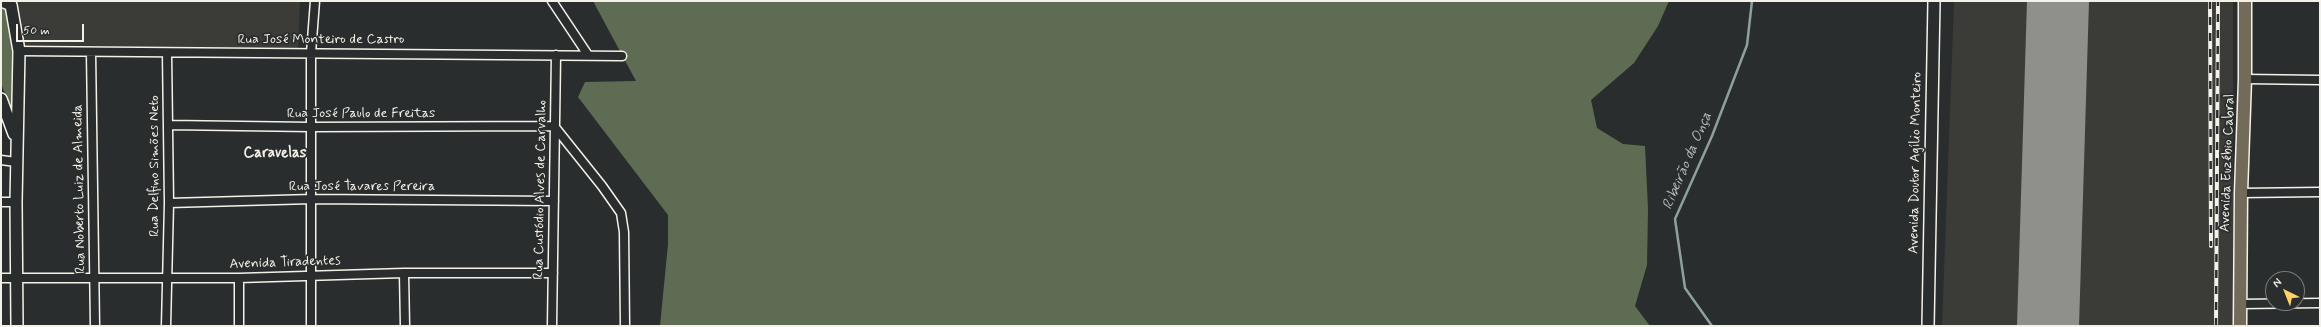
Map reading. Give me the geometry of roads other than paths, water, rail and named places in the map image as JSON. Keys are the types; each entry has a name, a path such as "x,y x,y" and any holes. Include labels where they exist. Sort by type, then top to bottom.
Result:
{"main road":[{"name":"Avenida Euzébio Cabral","path":"2240,326 2245,1"}],"street":[{"path":"311,326 311,52 315,1"},
{"path":"552,1 588,55"},
{"name":"Avenida Doutor Agílio Monteiro","path":"1928,326 1934,1"},
{"path":"8,2 19,51 16,140 18,278 17,326"},
{"name":"Rua José Monteiro de Castro","path":"19,51 167,53 311,52 622,56"},
{"name":"Rua Noberto Luiz de Almeida","path":"91,52 95,326"},
{"name":"Rua Delfino Simões Neto","path":"166,326 169,203 167,53"},
{"name":"Rua Custódio Alves de Carvalho","path":"552,326 556,55"},
{"path":"2245,79 2320,80"},
{"path":"1,99 16,140"},
{"name":"Rua José Paulo de Freitas","path":"169,125 311,128 554,126"},
{"path":"554,126 602,186 620,213 624,232 625,326"},
{"path":"1,160 16,162"},
{"path":"2241,193 2320,192"},
{"name":"Rua José Tavares Pereira","path":"169,203 312,199 554,201"},
{"path":"1,202 16,202"},
{"path":"404,273 405,326"},
{"name":"Avenida Tiradentes","path":"1,278 238,278 404,273 553,273"},
{"path":"238,278 239,326"},
{"path":"2240,304 2320,303"}],"waterway":[{"name":"Ribeirão da Onça","path":"1712,326 1685,288 1675,219 1712,136 1747,45 1752,1"}],"railway":[{"path":"2210,1 2211,246"},
{"path":"2216,326 2218,1"}],"district":[{"name":"Caravelas","path":"275,154"}]}
